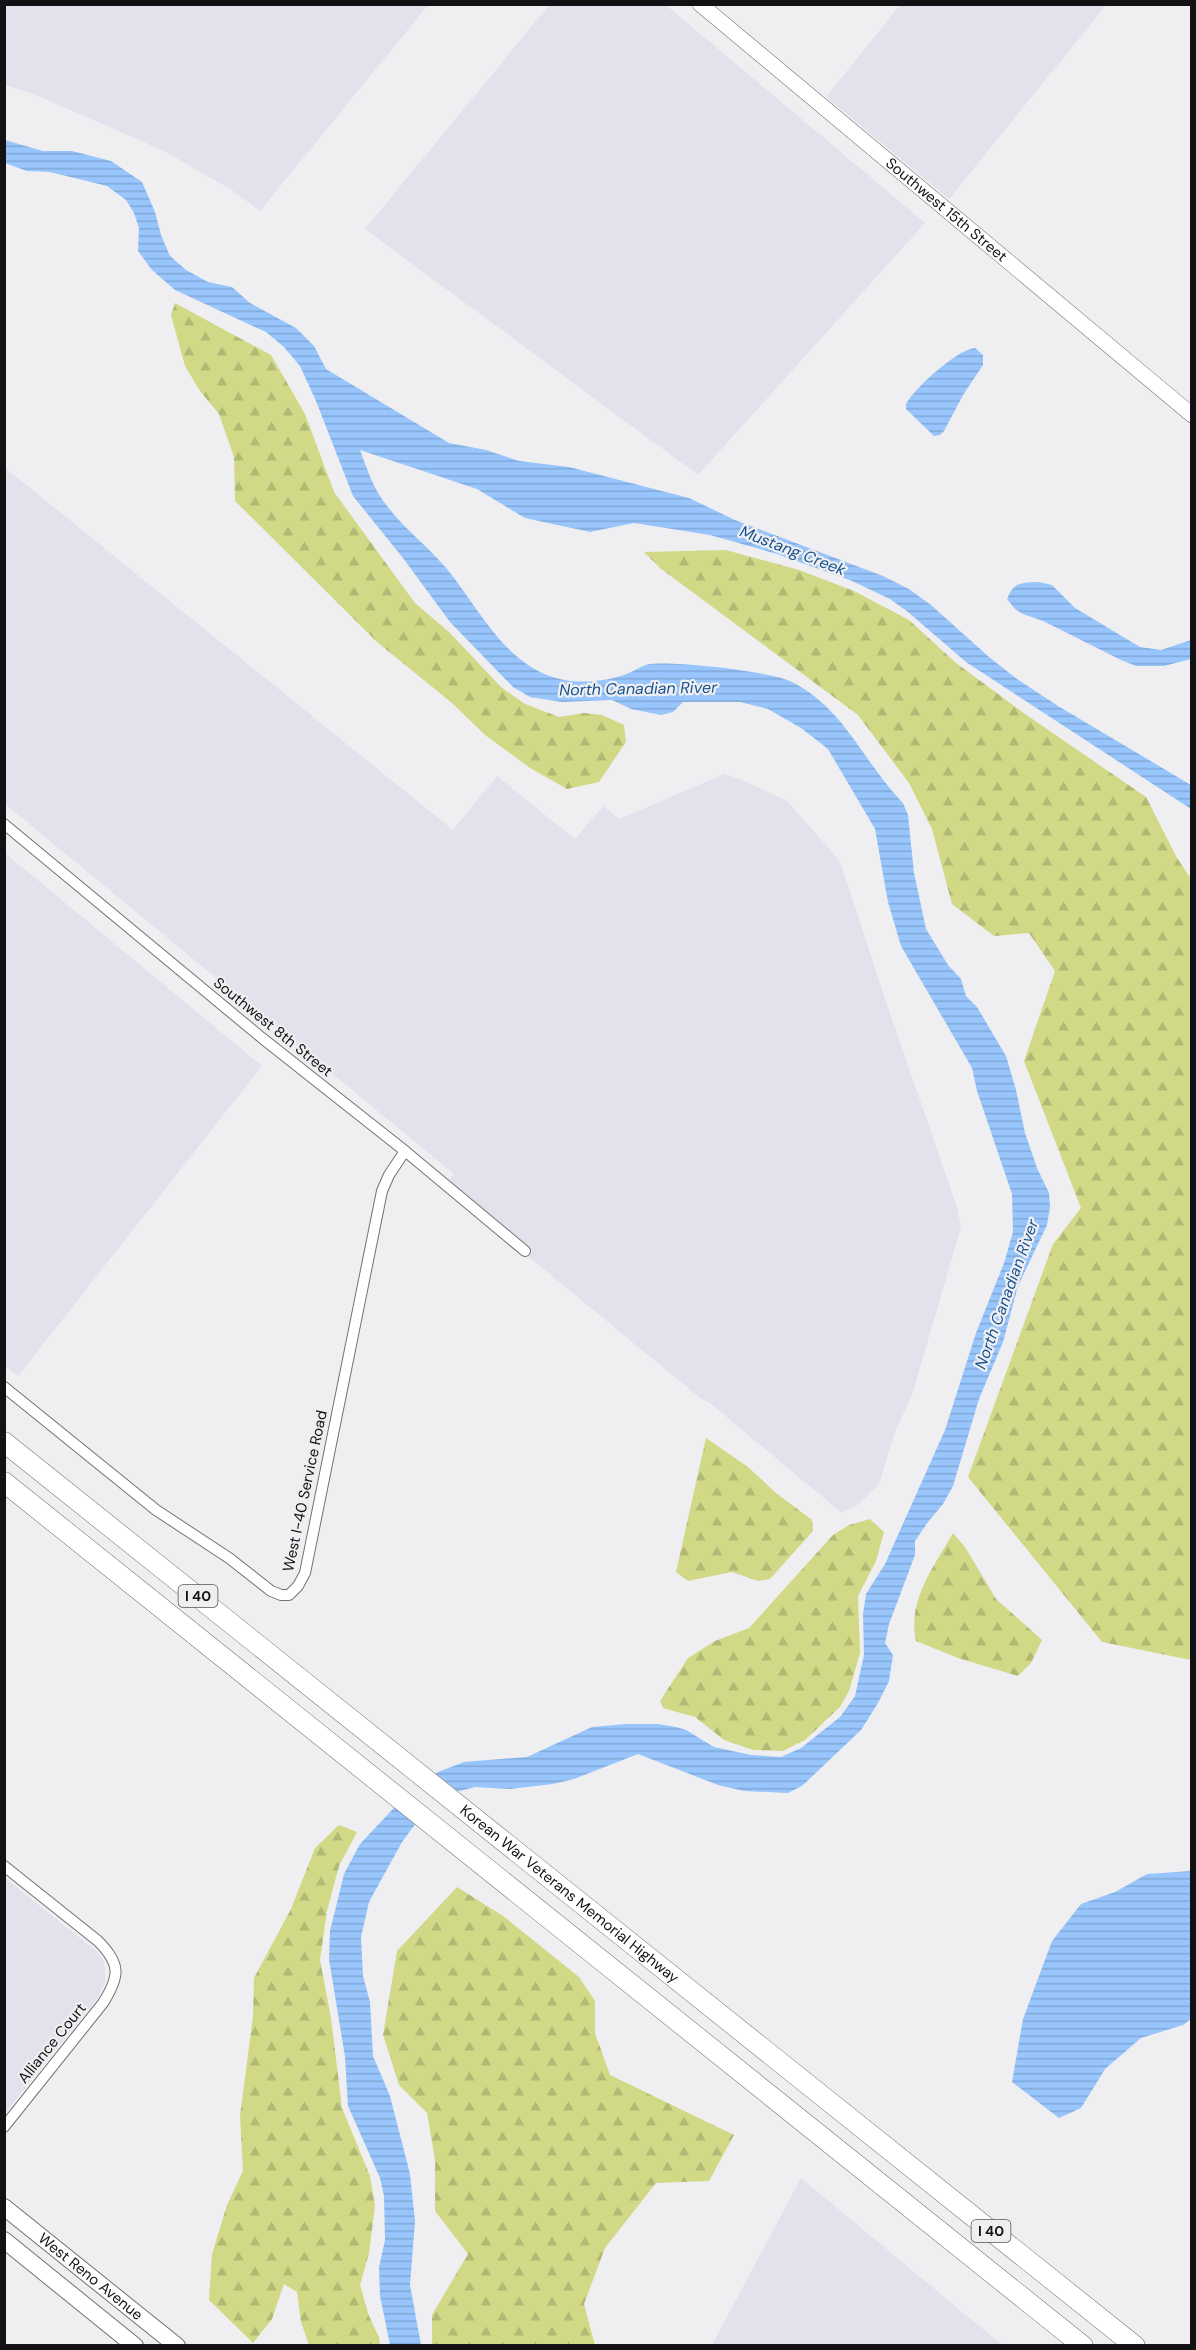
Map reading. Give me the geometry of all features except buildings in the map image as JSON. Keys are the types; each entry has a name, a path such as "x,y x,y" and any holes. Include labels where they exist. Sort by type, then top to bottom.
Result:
{"highway":[{"name":"Korean War Veterans Memorial Highway","path":"4,1442 1135,2346"},
{"name":"Korean War Veterans Memorial Highway","path":"4,1482 1083,2346"}],"main road":[{"name":"Southwest 15th Street","path":"700,4 1191,414"},
{"name":"West Reno Avenue","path":"4,2207 177,2346"},
{"name":"West Reno Avenue","path":"4,2240 135,2346"}],"street":[{"name":"Southwest 8th Street","path":"4,824 262,1038 405,1151 525,1251"},
{"name":"West I-40 Service Road","path":"4,1387 156,1510 229,1558 271,1591 289,1595 298,1586 304,1574 382,1191 389,1175 405,1151"},
{"name":"Alliance Court","path":"4,1866 98,1941 115,1962 116,1974 113,1987 103,2003 4,2127"}],"shaded area":[{"path":"550,4 666,5 925,223 698,475 365,229"},
{"path":"4,5 428,5 260,211 232,190 164,151 34,94 5,85"},
{"path":"900,5 1106,5 949,199 826,97"},
{"path":"4,467 453,830 497,776 575,839 603,806 619,819 724,774 787,801 840,861 957,1207 961,1227 912,1395 894,1434 879,1484 859,1504 842,1513 711,1404 699,1397 444,1187 454,1174 5,804"},
{"path":"5,853 262,1066 18,1376 4,1365"},
{"path":"5,1878 96,1951 103,1960 105,1982 97,1999 5,2113"},
{"path":"801,2178 1002,2345 712,2345"}],"green space":[{"path":"175,303 271,355 305,414 334,492 415,603 449,632 501,687 525,704 559,717 584,713 602,715 624,725 626,742 599,782 567,789 530,768 485,735 452,703 377,642 235,501 234,457 219,414 200,391 185,366 171,315"},
{"path":"726,550 799,570 854,591 909,620 956,663 1025,714 1146,797 1177,858 1191,879 1191,1660 1102,1642 968,1477 1053,1244 1081,1208 1024,1061 1055,971 1029,933 994,936 952,904 932,829 909,783 858,715 660,568 644,552"},
{"path":"706,1438 748,1467 776,1493 812,1520 813,1531 770,1579 758,1581 732,1572 688,1581 676,1572"},
{"path":"870,1519 884,1532 876,1561 858,1596 860,1653 849,1691 840,1707 805,1740 783,1751 753,1750 724,1740 695,1717 663,1708 660,1701 688,1658 715,1641 749,1628 833,1535 849,1525"},
{"path":"953,1533 965,1547 996,1599 1042,1640 1031,1663 1018,1676 958,1658 916,1641 914,1626 919,1598 924,1584"},
{"path":"339,1825 357,1832 339,1866 327,1911 320,1960 331,2018 342,2108 370,2176 375,2206 369,2253 360,2285 380,2345 309,2345 301,2322 297,2292 284,2284 272,2319 253,2343 209,2300 212,2254 227,2205 243,2171 240,2116 253,2016 254,1978 291,1909 315,1848"},
{"path":"457,1887 503,1916 579,1977 595,2001 595,2033 610,2075 734,2135 709,2181 656,2183 605,2248 584,2304 595,2345 432,2345 432,2315 468,2254 435,2211 435,2160 427,2113 399,2085 383,2035 397,1951"}],"water":[{"path":"5,140 43,151 72,151 111,161 142,182 170,256 186,270 208,282 232,287 250,303 296,328 314,346 326,369 449,443 486,450 519,461 569,467 689,498 735,520 883,576 909,589 931,605 1017,679 1191,785 1191,809 966,662 890,599 852,581 777,554 710,535 634,523 590,532 525,518 477,489 360,450 375,488 389,509 447,569 499,638 530,667 549,676 578,682 608,679 647,665 662,663 762,674 790,681 809,692 839,720 903,803 908,815 914,873 926,929 948,965 961,979 966,996 977,1007 1006,1056 1025,1133 1037,1168 1049,1193 1050,1207 1047,1225 1018,1286 1003,1342 979,1399 953,1486 943,1504 915,1541 915,1555 889,1624 885,1643 893,1655 889,1681 861,1730 802,1786 788,1793 744,1791 718,1785 638,1754 574,1779 553,1784 510,1789 475,1787 452,1793 427,1808 402,1842 369,1902 361,1937 363,1976 370,2002 373,2056 390,2096 410,2174 415,2221 410,2285 421,2345 390,2345 380,2296 379,2267 385,2240 384,2196 380,2178 348,2106 345,2057 329,1959 330,1931 344,1874 360,1844 407,1794 438,1772 464,1762 527,1757 592,1727 626,1724 658,1724 676,1727 686,1730 714,1747 751,1755 781,1757 801,1748 840,1717 855,1696 864,1655 863,1614 866,1594 885,1564 945,1430 976,1333 1004,1263 1013,1232 1012,1194 977,1091 972,1068 901,946 888,902 875,829 828,749 801,728 768,709 740,702 683,702 673,712 661,715 631,709 612,700 562,702 530,697 513,687 450,622 353,496 300,366 284,347 266,332 175,290 152,270 138,251 139,228 126,200 107,186 50,172 27,171 5,163"},
{"path":"975,348 983,355 983,365 963,395 944,431 934,436 906,409 906,404 918,389 947,362"},
{"path":"1039,582 1052,585 1075,608 1140,647 1161,650 1191,640 1191,659 1164,666 1136,666 1043,621 1023,614 1015,609 1007,599 1019,584"},
{"path":"1191,1871 1191,2019 1183,2025 1141,2038 1105,2069 1081,2108 1059,2118 1012,2082 1023,2019 1052,1941 1081,1904 1115,1892 1147,1874"}],"pier":[{"path":"433,1772 460,1793 438,1802 429,1810 405,1792"}],"water label":[{"name":"Mustang Creek","path":"793,550"},
{"name":"North Canadian River","path":"638,688"},
{"name":"North Canadian River","path":"1006,1294"}]}
